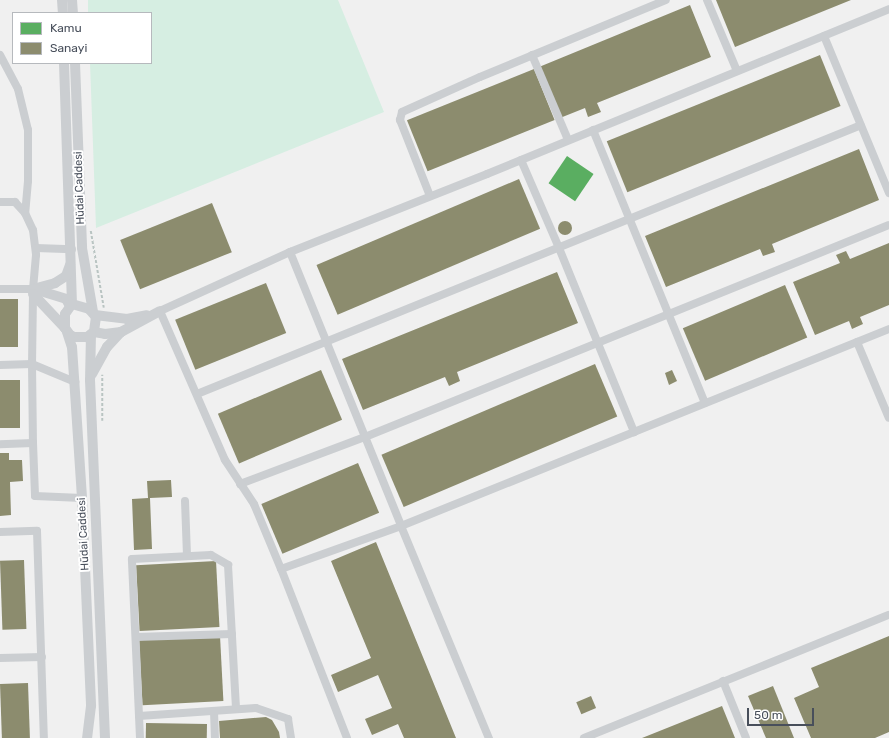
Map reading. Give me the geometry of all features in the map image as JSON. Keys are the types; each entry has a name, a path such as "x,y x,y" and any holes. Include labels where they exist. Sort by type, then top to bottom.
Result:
{"street":[{"path":"62,0 62,12"},
{"path":"72,0 73,12"},
{"path":"430,196 400,120 402,112 532,55 666,0"},
{"path":"707,0 737,71"},
{"path":"90,380 107,347 121,332 160,311 290,252 521,160 889,10"},
{"path":"824,36 889,193"},
{"path":"0,55 18,89 28,130 28,181 25,213"},
{"path":"532,55 568,140"},
{"name":"Hüdai Caddesi","path":"64,64 72,249 71,305"},
{"name":"Hüdai Caddesi","path":"75,64 82,248 94,314"},
{"path":"197,394 861,125"},
{"path":"593,130 670,314 705,403"},
{"path":"521,160 559,248 634,432"},
{"path":"0,202 15,202 25,213 33,230 36,248 33,292 32,364 35,496 82,498"},
{"path":"240,484 365,437 889,225"},
{"path":"36,248 72,249"},
{"path":"290,252 489,738"},
{"path":"33,292 55,283 66,276 72,262"},
{"path":"0,289 33,292 66,299 71,305 84,306 94,314 97,321 93,333"},
{"path":"33,292 70,335 79,338 93,333 105,334 121,332"},
{"path":"66,330 65,314 71,305"},
{"path":"94,314 127,319 160,311"},
{"path":"160,311 225,460 254,504 347,738"},
{"path":"281,569 401,526 889,329"},
{"name":"Hüdai Caddesi","path":"66,330 72,347 82,498 91,706 87,738"},
{"name":"Hüdai Caddesi","path":"93,333 90,380 105,738"},
{"path":"857,342 889,418"},
{"path":"0,365 32,364 75,382"},
{"path":"0,444 33,443"},
{"path":"185,501 187,556"},
{"path":"0,532 37,531 44,738"},
{"path":"140,738 132,559 211,555 228,565 236,709"},
{"path":"584,738 889,615"},
{"path":"136,637 232,634"},
{"path":"0,658 42,657"},
{"path":"723,681 746,738"},
{"path":"139,716 256,708 288,719 292,738"},
{"path":"214,711 215,738"}],"green space":[{"path":"88,0 338,0 384,112 96,228 90,64 152,64 152,12 88,12"}],"building: Kamu":[{"path":"567,156 594,174 575,201 549,183"}],"building: Sanayi":[{"path":"716,0 851,0 735,47"},
{"path":"690,5 711,57 597,103 601,112 588,117 585,108 560,118 539,67"},
{"path":"820,55 841,106 627,192 607,141"},
{"path":"534,69 555,120 428,171 407,120"},
{"path":"859,149 879,200 772,244 775,252 763,256 760,249 666,287 645,236"},
{"path":"519,179 540,229 338,315 316,265"},
{"path":"212,203 232,252 140,289 120,240"},
{"path":"565,221 570,223 572,228 570,233 565,235 560,233 558,228 560,223"},
{"path":"889,243 889,305 860,317 863,324 852,329 849,321 815,335 793,282 840,263 836,255 846,251 850,259"},
{"path":"557,272 578,323 457,372 460,381 449,386 445,377 363,410 342,359"},
{"path":"266,283 286,333 195,370 175,320"},
{"path":"785,285 807,337 705,381 683,328"},
{"path":"0,299 18,299 18,347 0,347"},
{"path":"595,364 617,416 404,507 381,455"},
{"path":"321,370 342,420 239,463 218,414"},
{"path":"672,370 677,381 669,385 665,373"},
{"path":"0,380 20,380 20,428 0,428"},
{"path":"0,453 9,453 9,460 22,460 23,481 10,482 11,515 0,516"},
{"path":"358,463 379,513 282,554 261,504"},
{"path":"171,480 172,497 150,498 152,549 134,550 132,499 148,498 147,481"},
{"path":"376,542 456,738 404,738 398,724 372,735 365,719 392,708 378,675 338,692 331,675 371,658 331,561"},
{"path":"24,560 26,629 2,630 0,561"},
{"path":"216,561 219,627 140,631 136,565"},
{"path":"220,636 223,701 143,705 139,640"},
{"path":"889,636 889,732 875,738 811,738 794,698 819,687 811,668"},
{"path":"28,683 30,738 2,738 0,684"},
{"path":"773,686 794,738 766,738 748,696"},
{"path":"591,696 596,708 581,714 576,702"},
{"path":"722,706 735,738 642,738"},
{"path":"266,717 272,720 279,732 280,738 220,738 219,721"},
{"path":"146,723 207,724 207,738 146,738"}]}
